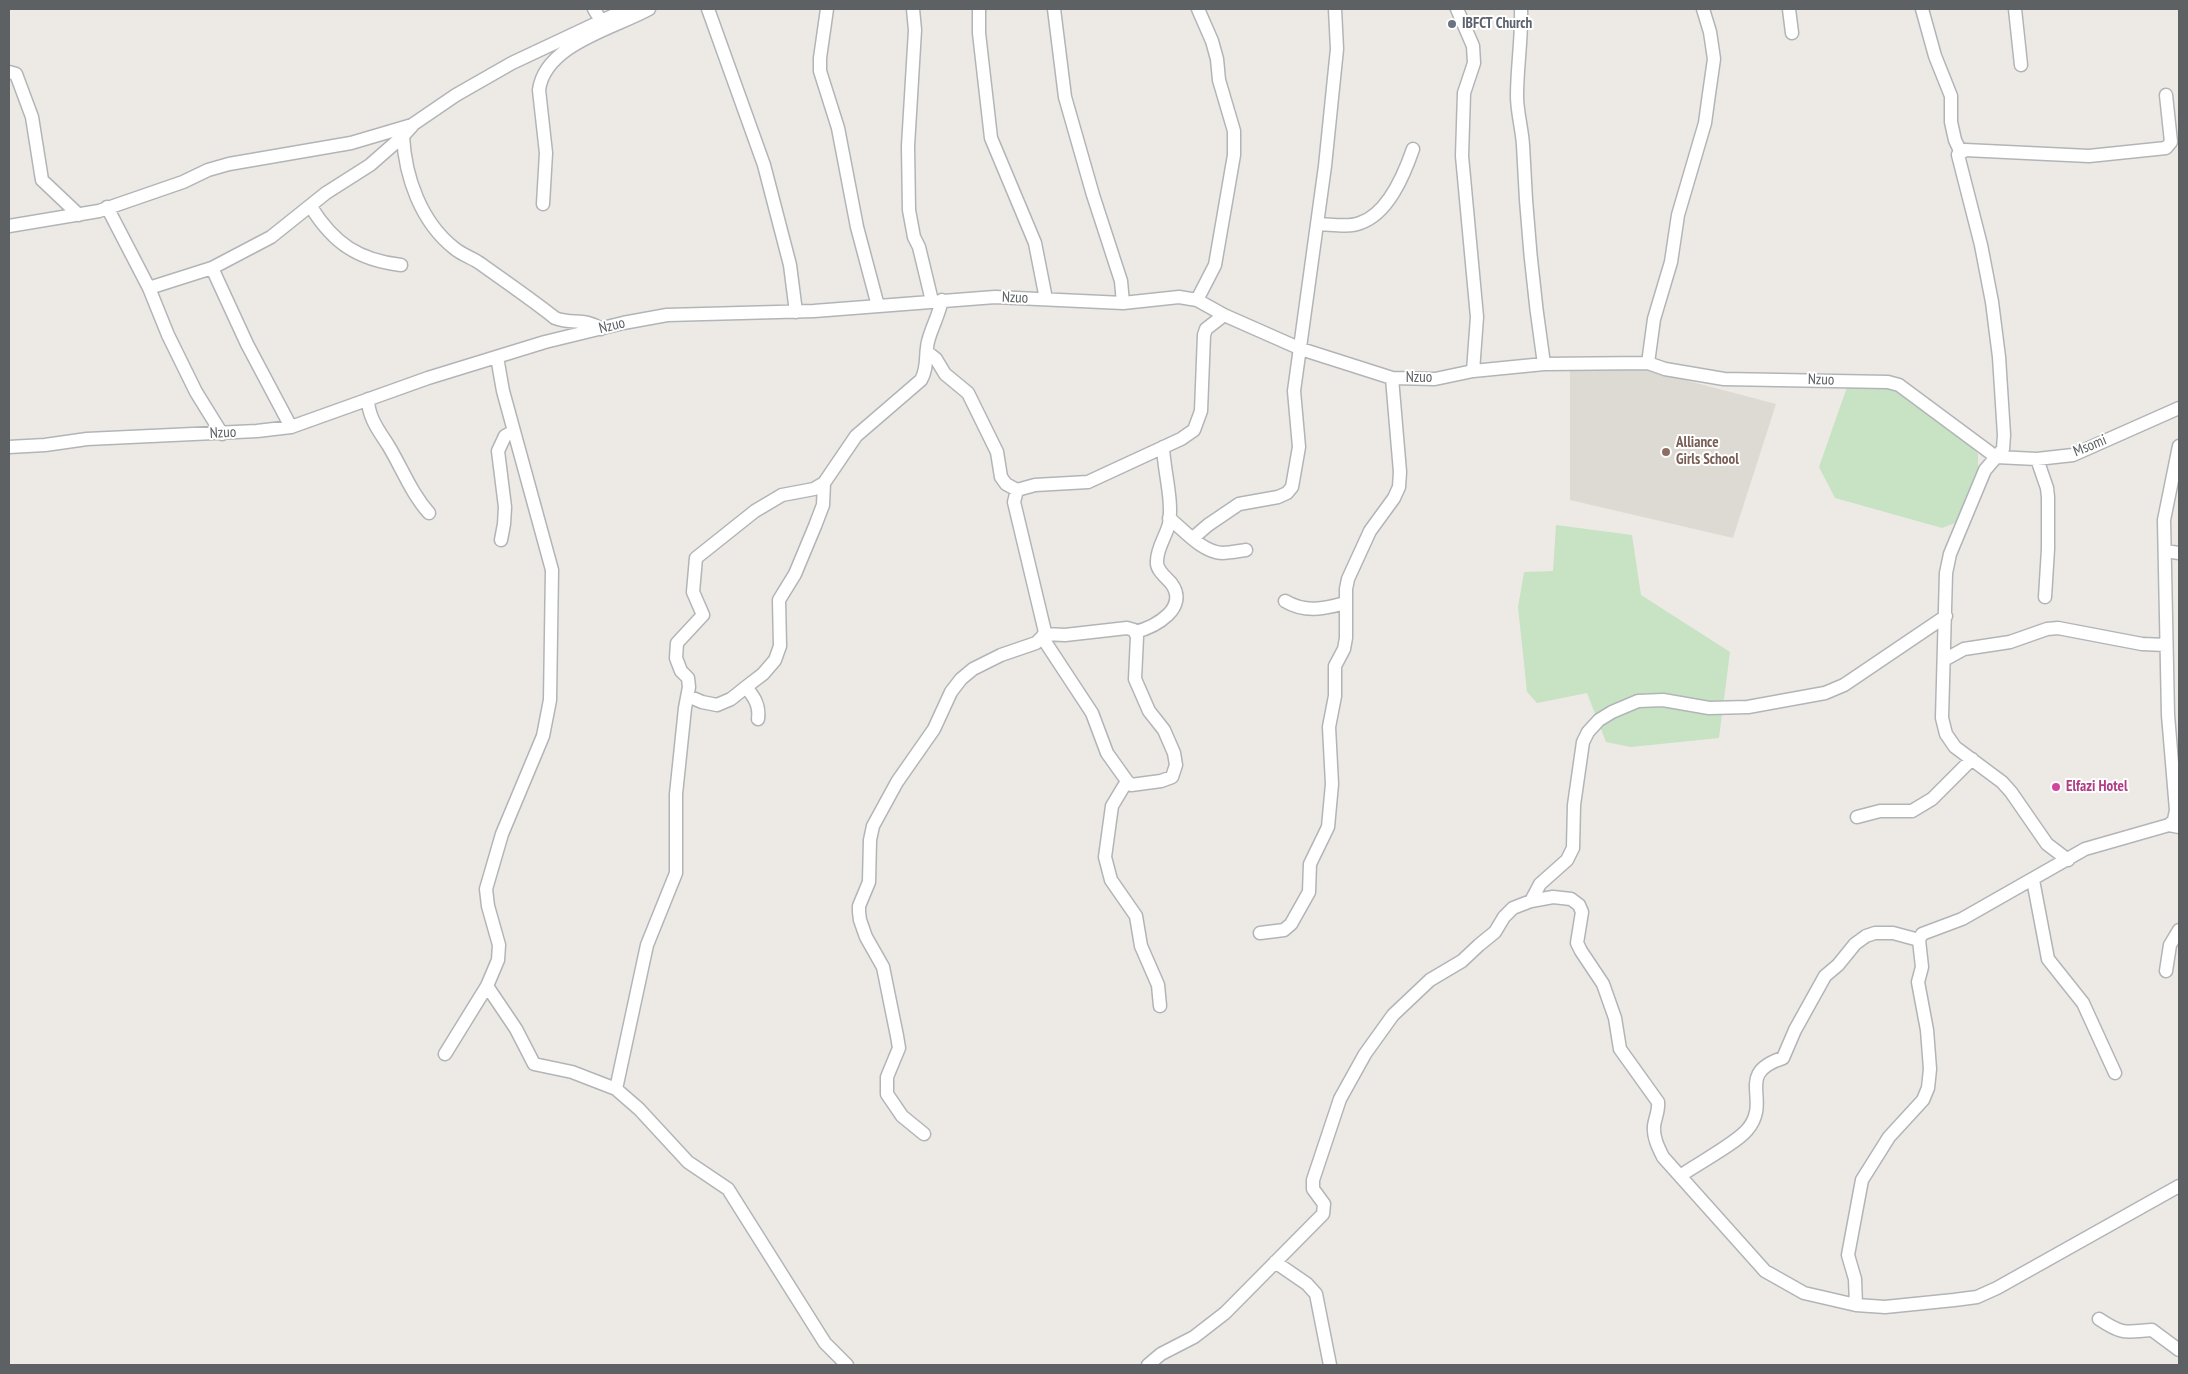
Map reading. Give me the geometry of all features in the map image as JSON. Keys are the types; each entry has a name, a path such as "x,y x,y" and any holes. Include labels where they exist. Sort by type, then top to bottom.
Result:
{"street":[{"path":"594,9 601,21"},
{"path":"9,226 79,215 108,208 183,182 208,170 229,164 351,143 412,125 512,63 627,9"},
{"path":"543,204 546,153 539,95 540,81 547,68 558,56 604,29 626,21 649,9"},
{"path":"708,9 764,165 790,265 796,312"},
{"path":"827,9 820,71 841,142 857,227 878,306"},
{"path":"616,1089 647,945 676,874 676,794 689,683 678,664 676,648 680,638 703,615 693,592 696,558 755,511 775,499 782,495 814,489 824,483 856,436 921,380 925,372 929,337 940,311 914,237 909,210 908,146 915,30 913,9"},
{"path":"979,9 979,33 992,138 1035,243 1046,299"},
{"path":"1054,9 1065,98 1092,195 1121,281 1123,303"},
{"path":"1197,300 1216,265 1234,155 1234,131 1220,80 1217,59 1212,41 1198,9"},
{"path":"1193,538 1208,524 1239,504 1278,497 1287,493 1292,487 1299,447 1294,391 1317,224 1337,49 1335,9"},
{"path":"1457,9 1473,46 1474,63 1464,92 1462,156 1477,317 1473,371"},
{"path":"1521,9 1517,97 1523,143 1523,173 1532,270 1544,364"},
{"path":"1648,362 1654,320 1671,262 1678,215 1705,123 1714,59 1710,32 1703,9"},
{"path":"1789,9 1792,33"},
{"path":"1922,9 1935,56 1951,96 1951,122 1954,140 1961,153"},
{"path":"2015,9 2021,66"},
{"path":"9,72 16,74 32,117 42,180 79,215"},
{"path":"2068,860 2047,844 2002,782 1955,747 1946,734 1942,718 1946,573 1950,554 1985,470 2003,449 2004,435 1999,357 1992,302 1958,155 1965,150 2089,156 2166,148 2175,145 2166,95"},
{"path":"149,288 212,268 271,237 326,194 370,165 403,136 412,125"},
{"path":"403,136 404,152 415,195 425,214 440,235 455,249 473,258 555,318 564,321 591,322 600,329"},
{"path":"1317,224 1359,224 1370,218 1389,198 1404,178 1413,149"},
{"path":"311,207 327,230 348,248 365,257 383,263 401,265"},
{"path":"108,208 149,288 168,335 196,392 222,434"},
{"path":"212,268 248,344 291,426"},
{"name":"Nzuo","path":"9,446 45,445 87,439 222,434 291,426 497,357 600,329 667,315 796,312 995,297 1123,303 1178,297 1197,300 1224,315 1301,349 1392,378 1435,379 1473,371 1544,364 1648,362 1665,369 1724,379 1888,382 1899,385 1996,457"},
{"path":"927,352 936,359 946,374 968,393 997,452 1001,477 1006,484 1017,490 1035,485 1088,482 1163,447 1194,430 1199,422 1201,411 1204,335 1206,329 1224,315"},
{"path":"445,1054 487,986 498,960 499,945 488,906 486,889 489,873 502,834 543,736 550,700 552,570 499,375 497,357"},
{"path":"1260,933 1284,930 1291,924 1309,892 1310,864 1328,827 1332,784 1329,727 1335,696 1335,666 1344,649 1346,638 1345,603 1348,579 1370,531 1394,498 1399,487 1400,472 1392,378"},
{"path":"368,399 368,406 380,434 388,445 416,498 429,513"},
{"name":"Msomi","path":"1996,457 2036,460 2072,455 2179,408"},
{"path":"501,540 504,508 503,484 498,451 505,436 514,431"},
{"path":"1856,1305 1854,1279 1848,1255 1862,1180 1888,1137 1923,1100 1928,1088 1930,1069 1918,982 1922,967 1919,940 1922,934 1931,929 1962,919 2085,849 2174,826 2176,810 2168,715 2164,520 2179,446"},
{"path":"1043,636 1127,628 1136,632 1150,628 1161,621 1176,601 1175,591 1156,562 1169,518 1163,447"},
{"path":"2036,460 2047,488 2048,497 2048,549 2045,598"},
{"path":"688,696 702,702 717,705 731,699 763,674 775,660 779,652 779,600 795,574 815,526 823,505 824,483"},
{"path":"924,1134 902,1116 887,1094 887,1077 899,1048 898,1036 883,967 866,937 860,920 859,906 869,882 870,840 874,826 897,782 934,729 951,692 961,679 986,662 1011,650 1036,643 1045,632 1014,502 1017,490"},
{"path":"1169,518 1212,551 1223,553 1246,550"},
{"path":"2165,551 2179,553"},
{"path":"1285,601 1297,608 1311,610 1345,603"},
{"path":"1531,901 1540,884 1567,860 1573,848 1574,805 1583,742 1588,732 1599,720 1638,701 1663,700 1709,708 1748,707 1825,693 1844,685 1946,616"},
{"path":"1944,660 1964,649 2010,642 2047,629 2058,628 2142,644 2166,645"},
{"path":"1043,636 1092,713 1107,753 1131,785 1169,779 1176,765 1174,753 1164,730 1149,711 1135,679 1136,632"},
{"path":"746,687 756,701 758,719"},
{"path":"1857,817 1880,811 1912,811 1932,799 1972,759"},
{"path":"1127,781 1112,806 1105,857 1111,880 1136,916 1141,946 1158,985 1160,1006"},
{"path":"2033,880 2048,959 2084,1003 2115,1073"},
{"path":"1148,1365 1162,1354 1194,1337 1225,1313 1322,1214 1324,1204 1313,1189 1313,1180 1340,1100 1365,1054 1393,1015 1430,980 1462,961 1495,932 1504,917 1513,908 1531,901 1552,897 1571,899 1579,905 1582,912 1577,943 1603,984 1614,1018 1620,1049 1658,1102 1654,1128 1656,1145 1663,1157 1765,1271 1804,1293 1856,1305 1892,1306 1976,1297 1997,1288 2179,1186"},
{"path":"2166,971 2170,945 2179,930"},
{"path":"1680,1176 1747,1130 1755,1117 1757,1106 1756,1080 1759,1072 1765,1065 1783,1058 1795,1030 1825,976 1838,965 1855,944 1866,936 1875,933 1893,933 1919,940"},
{"path":"487,986 516,1029 534,1064 572,1072 616,1089 639,1109 688,1162 728,1189 826,1343 847,1365"},
{"path":"1275,1262 1308,1284 1316,1294 1330,1365"},
{"path":"2099,1319 2111,1327 2124,1332 2136,1333 2152,1330 2179,1350"}],"shaded area":[{"name":"Alliance Girls School","path":"1647,370 1776,404 1733,538 1570,500 1570,371"}],"green space":[{"path":"1847,387 1890,388 1963,437 1978,454 1978,469 1958,522 1942,528 1835,498 1819,467"},
{"path":"1556,525 1632,535 1641,595 1730,652 1719,738 1631,747 1606,742 1587,693 1537,703 1527,692 1518,607 1524,572 1553,571"}],"place":[{"name":"IBFCT Church","path":"1452,24"},
{"name":"Alliance Girls School","path":"1666,452"},
{"name":"Elfazi Hotel","path":"2056,787"}]}
